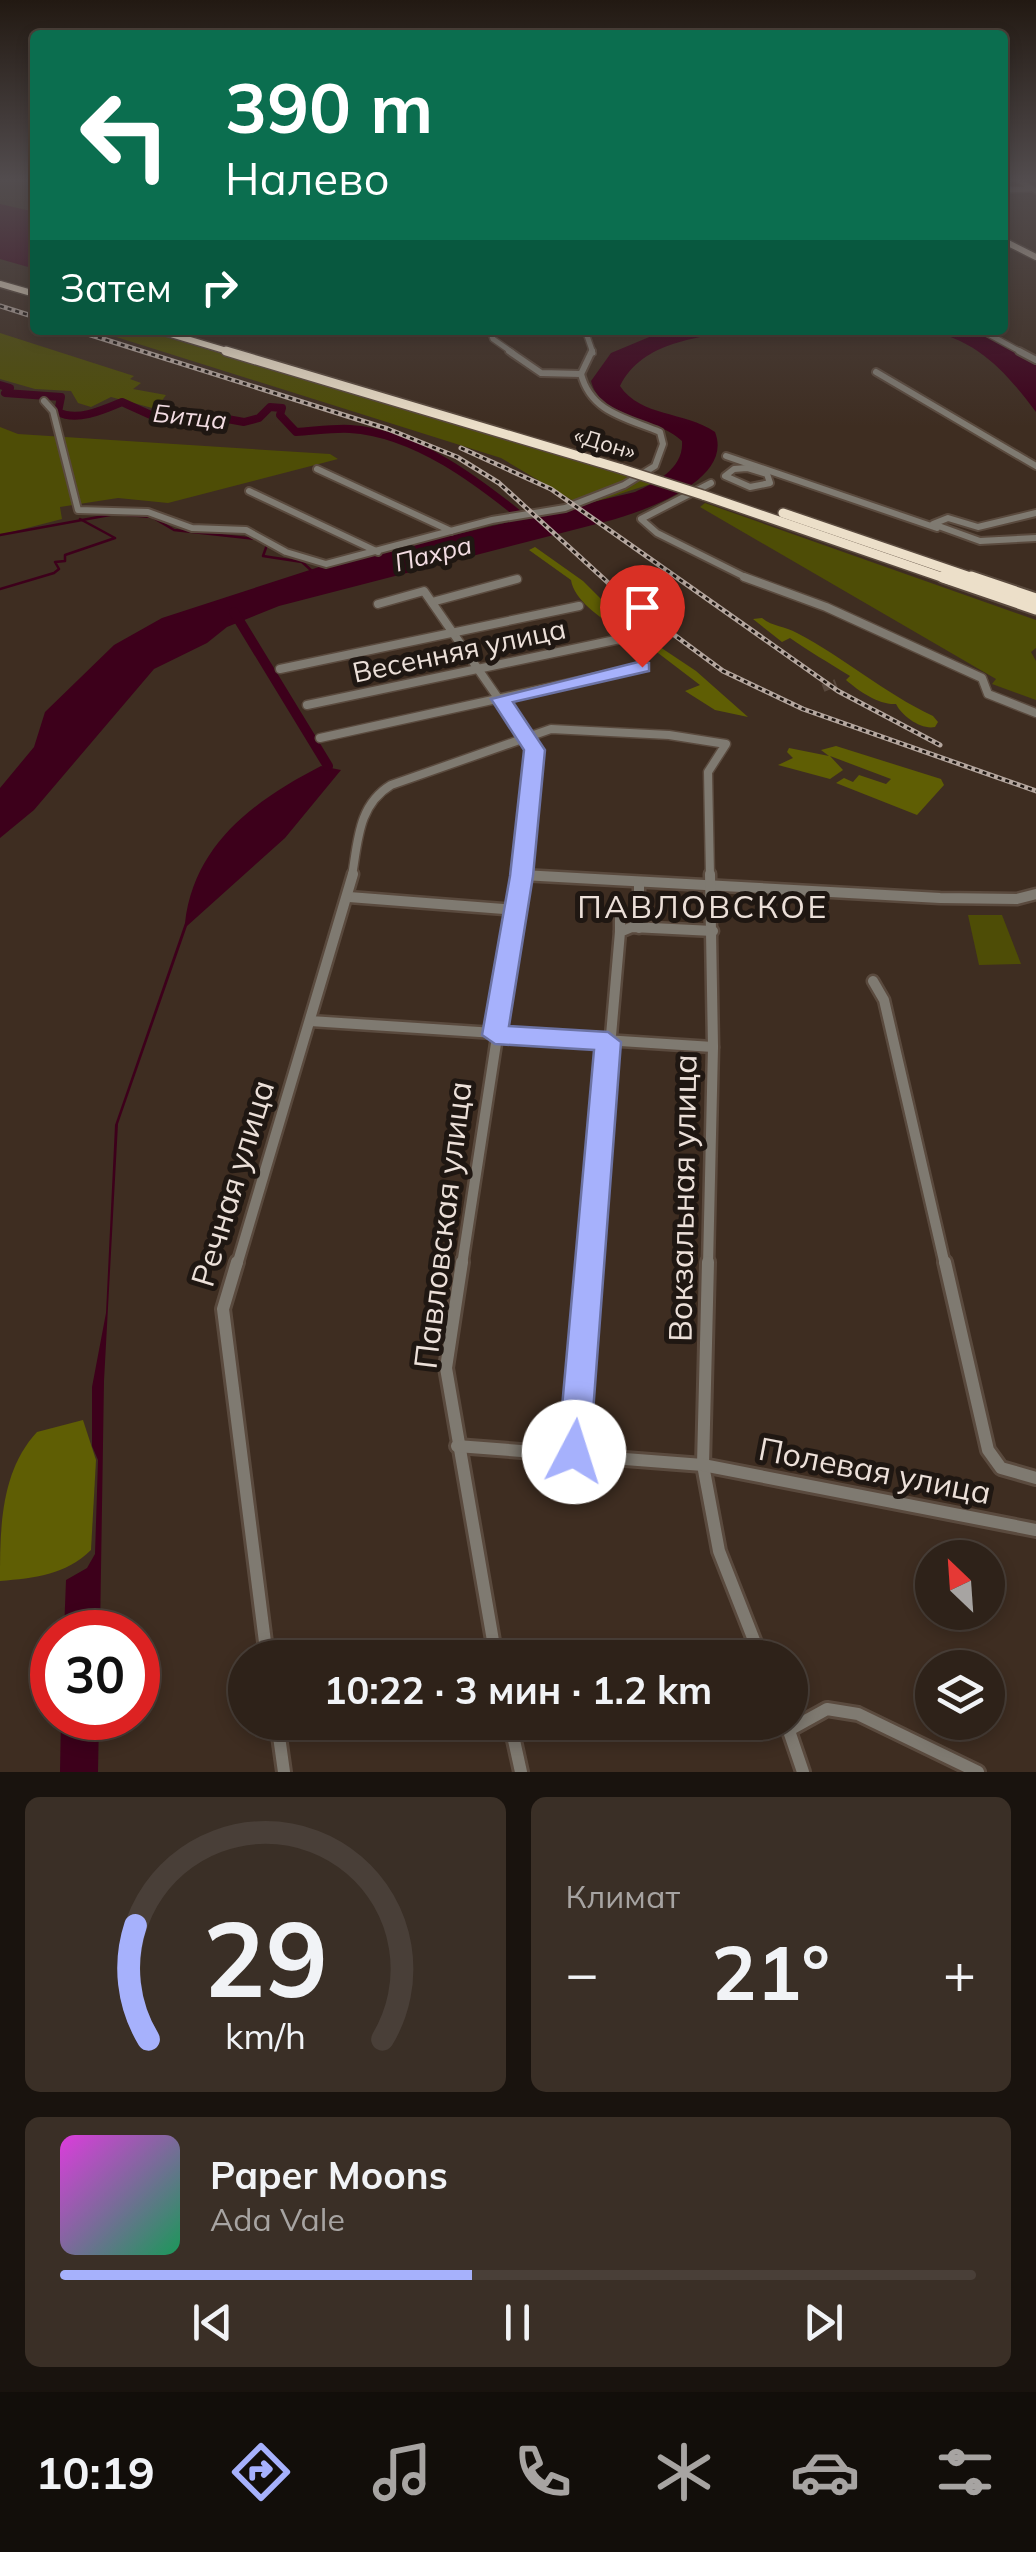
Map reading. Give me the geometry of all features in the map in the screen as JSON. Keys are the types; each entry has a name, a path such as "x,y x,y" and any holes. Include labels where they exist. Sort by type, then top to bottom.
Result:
{"highway":[{"path":"0,281 30,290"},
{"name":"«Дон»","path":"174,335 708,489 1036,599"},
{"name":"«Дон»","path":"195,335 627,467"},
{"name":"«Дон»","path":"708,489 1036,609"}],"street":[{"path":"492,335 541,373 582,374"},
{"path":"44,401 52,411 78,510 148,512 192,528 246,530 318,563 565,508 624,485 655,466 664,436 617,418 594,402 582,374 593,350 587,335"},
{"path":"991,335 1036,360"},
{"path":"876,372 1036,466"},
{"path":"726,456 760,471 987,542 1036,538"},
{"path":"740,462 726,476 737,484 761,487 791,481"},
{"path":"317,469 451,532"},
{"path":"734,469 760,471 770,483"},
{"path":"708,489 641,519 730,572 939,656 982,678 988,694 1036,713"},
{"path":"249,491 378,552"},
{"path":"937,528 932,524 940,518 978,527 1036,513"},
{"path":"432,602 517,579"},
{"path":"378,604 424,591 528,740"},
{"path":"280,668 580,606"},
{"name":"Весенняя улица","path":"307,705 620,640"},
{"path":"320,738 642,667"},
{"name":"Вокзальная улица","path":"528,740 551,730 726,744 708,772 713,1047 703,1465 719,1551 754,1640"},
{"name":"Речная улица","path":"264,1640 238,1463 223,1308 349,897 361,821 375,794 528,740"},
{"name":"Павловская улица","path":"493,1640 446,1368 522,876 534,750 528,740"},
{"path":"522,876 940,898 1017,899 1036,894"},
{"path":"638,928 639,882"},
{"path":"349,897 516,910"},
{"path":"574,1452 620,911"},
{"path":"620,932 638,928 713,931"},
{"path":"873,982 884,1000 988,1450 994,1465 1006,1472 1036,1478"},
{"path":"310,1021 713,1047"},
{"name":"Полевая улица","path":"457,1446 574,1452 703,1465 1036,1530"},
{"path":"808,1717 826,1709 858,1714 978,1772"},
{"path":"280,1740 284,1772"},
{"path":"514,1740 522,1772"},
{"path":"792,1740 803,1772"}],"shaded area":[{"path":"0,333 134,376 130,379 141,383 133,389 166,395 156,409 111,397 91,407 78,403 71,391 35,389 0,379"},
{"path":"110,335 159,335 654,483 582,506 501,458"},
{"path":"0,427 18,434 330,454 338,459 168,503 118,498 60,507 62,519 0,535"},
{"path":"705,503 1036,620 1036,648 1031,652 1036,661 1036,700 992,684 996,679 700,507"},
{"path":"535,547 583,581 627,625 615,628 595,613 582,601 571,580 529,550"},
{"path":"762,618 815,643 933,716 938,722 935,727 918,724 896,704 863,693 846,680 850,676 790,638 782,642 753,619"},
{"path":"648,639 696,671 748,717 715,710 685,691 700,685 641,640"},
{"path":"836,746 941,779 944,785 917,815 836,783 844,778 853,782 859,775 886,784 891,779 830,756 843,770 830,779 778,765 793,758 787,752 789,748 829,756 821,750"},
{"path":"968,915 1002,915 1021,964 979,965"},
{"path":"83,1420 96,1460 91,1550 60,1570 0,1581 2,1522 16,1465 37,1432"}],"water":[{"name":"Пахра","path":"654,335 715,335 657,350 642,359 620,386 651,409 715,432 717,449 712,465 700,478 665,500 612,520 279,606 227,627 207,643 154,669 34,810 0,838 0,788 34,747 45,712 114,645 162,618 319,567 635,492 660,479 679,459 682,441 618,411 597,394 591,381 611,353"},
{"path":"945,335 979,335 997,340 1036,365 1036,412 989,359"},
{"path":"321,766 341,770 285,838 187,926 118,1124 104,1381 100,1610 65,1610 66,1580 87,1568 95,1554 98,1460 92,1446 92,1387 106,1313 115,1125 201,870 232,828 297,779"},
{"path":"61,1740 99,1740 98,1772 60,1772"}],"waterway":[{"name":"Битца","path":"0,385 10,388 5,393 61,397 58,412 73,416 122,402 153,416 199,414 244,422 259,418 270,407 282,408 280,415 296,432 350,429 375,433 422,450 467,476 527,521"},
{"path":"82,520 115,514 152,517 174,530 256,539"},
{"path":"0,535 82,520"},
{"path":"0,589 54,573 59,569 55,562 65,561 65,555 115,538 82,520"},
{"path":"267,545 263,556 302,562 312,571"},
{"path":"234,612 328,766"}],"tunnel":[{"path":"823,688 836,683"}],"railway":[{"path":"0,306 30,315"},
{"path":"91,335 388,429 457,457 499,483 627,600 723,671 803,709 1036,791"},
{"path":"461,448 551,489 838,691 940,745"}],"district":[{"name":"ПАВЛОВСКОЕ","path":"703,906"}],"route":[{"path":"574,1452 608,1042 495,1035 522,876 534,750 501,699 642,667"}]}
